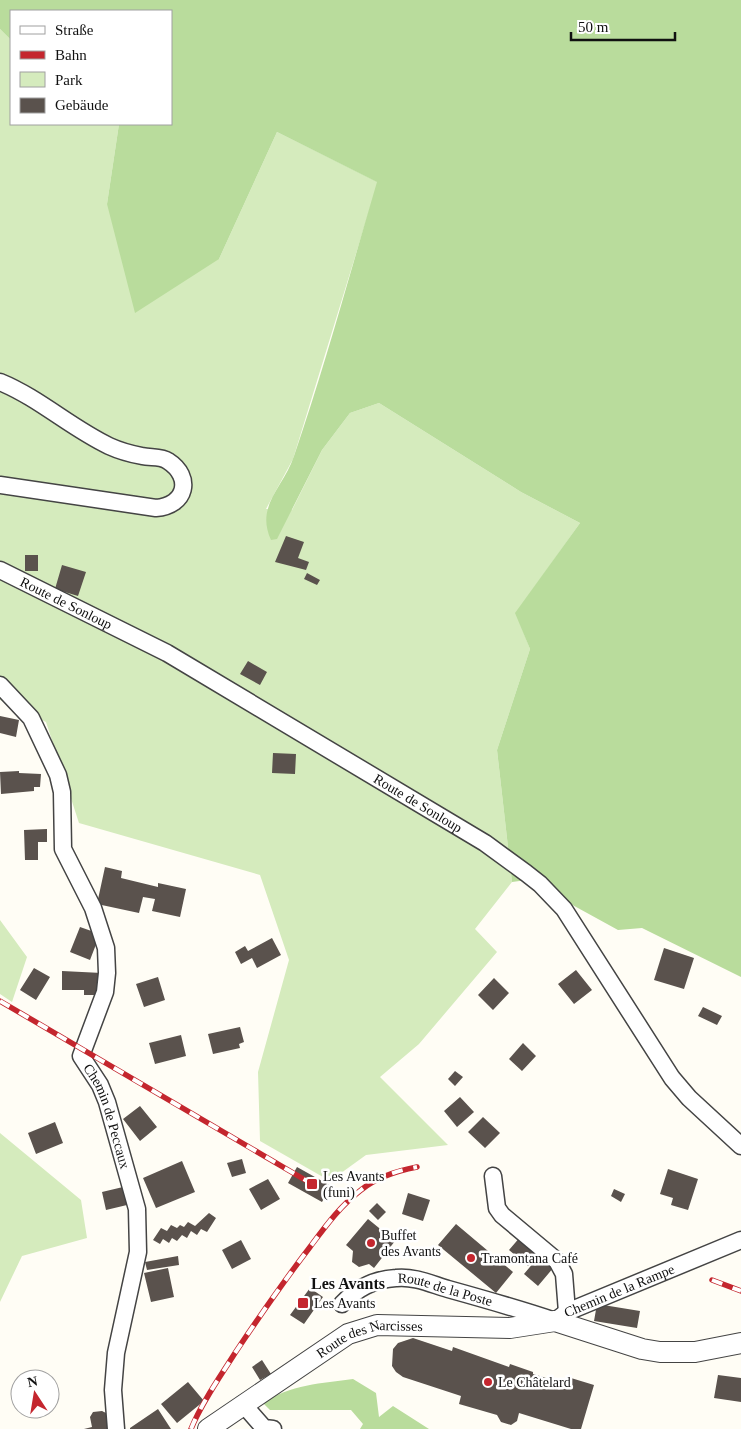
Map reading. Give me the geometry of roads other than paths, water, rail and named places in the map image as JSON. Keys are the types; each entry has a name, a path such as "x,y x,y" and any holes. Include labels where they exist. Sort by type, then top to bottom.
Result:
{"street":[{"path":"0,382 108,445 131,454 168,461 180,475 184,489 180,497 173,503 156,508 0,485"},
{"name":"Route de Sonloup","path":"0,570 166,654 485,843 540,884 568,914 672,1078 689,1098 741,1146"},
{"name":"Chemin de Peccaux","path":"0,685 31,718 58,774 62,792 63,849 93,908 106,948 108,972 105,992 81,1056 100,1084 107,1102 134,1193 139,1224 135,1269 116,1353 113,1390 116,1429"},
{"path":"493,1176 497,1208 502,1215 557,1261 563,1269 561,1317"},
{"name":"Chemin de la Rampe","path":"561,1317 741,1240"},
{"name":"Route de la Poste","path":"342,1304 358,1290 372,1284 384,1280 408,1278 561,1317"},
{"name":"Chemin de la Rampe","path":"561,1317 642,1349 695,1352 741,1344"},
{"name":"Route des Narcisses","path":"208,1429 340,1339 358,1329 390,1325 510,1328 561,1317"},
{"path":"243,1404 264,1428 273,1429"}],"railway":[{"path":"0,1001 312,1184"},
{"path":"191,1429 217,1380 272,1299 333,1217 353,1196 367,1185 380,1178 417,1167"},
{"path":"712,1280 741,1291"}],"place":[{"name":"Les Avants (funi)","path":"312,1184"},
{"name":"Buffet des Avants","path":"371,1243"},
{"name":"Tramontana Café","path":"471,1258"},
{"name":"Les Avants","path":"303,1303"},
{"name":"Le Châtelard","path":"488,1382"}],"district":[{"name":"Les Avants","path":"348,1283"}]}
